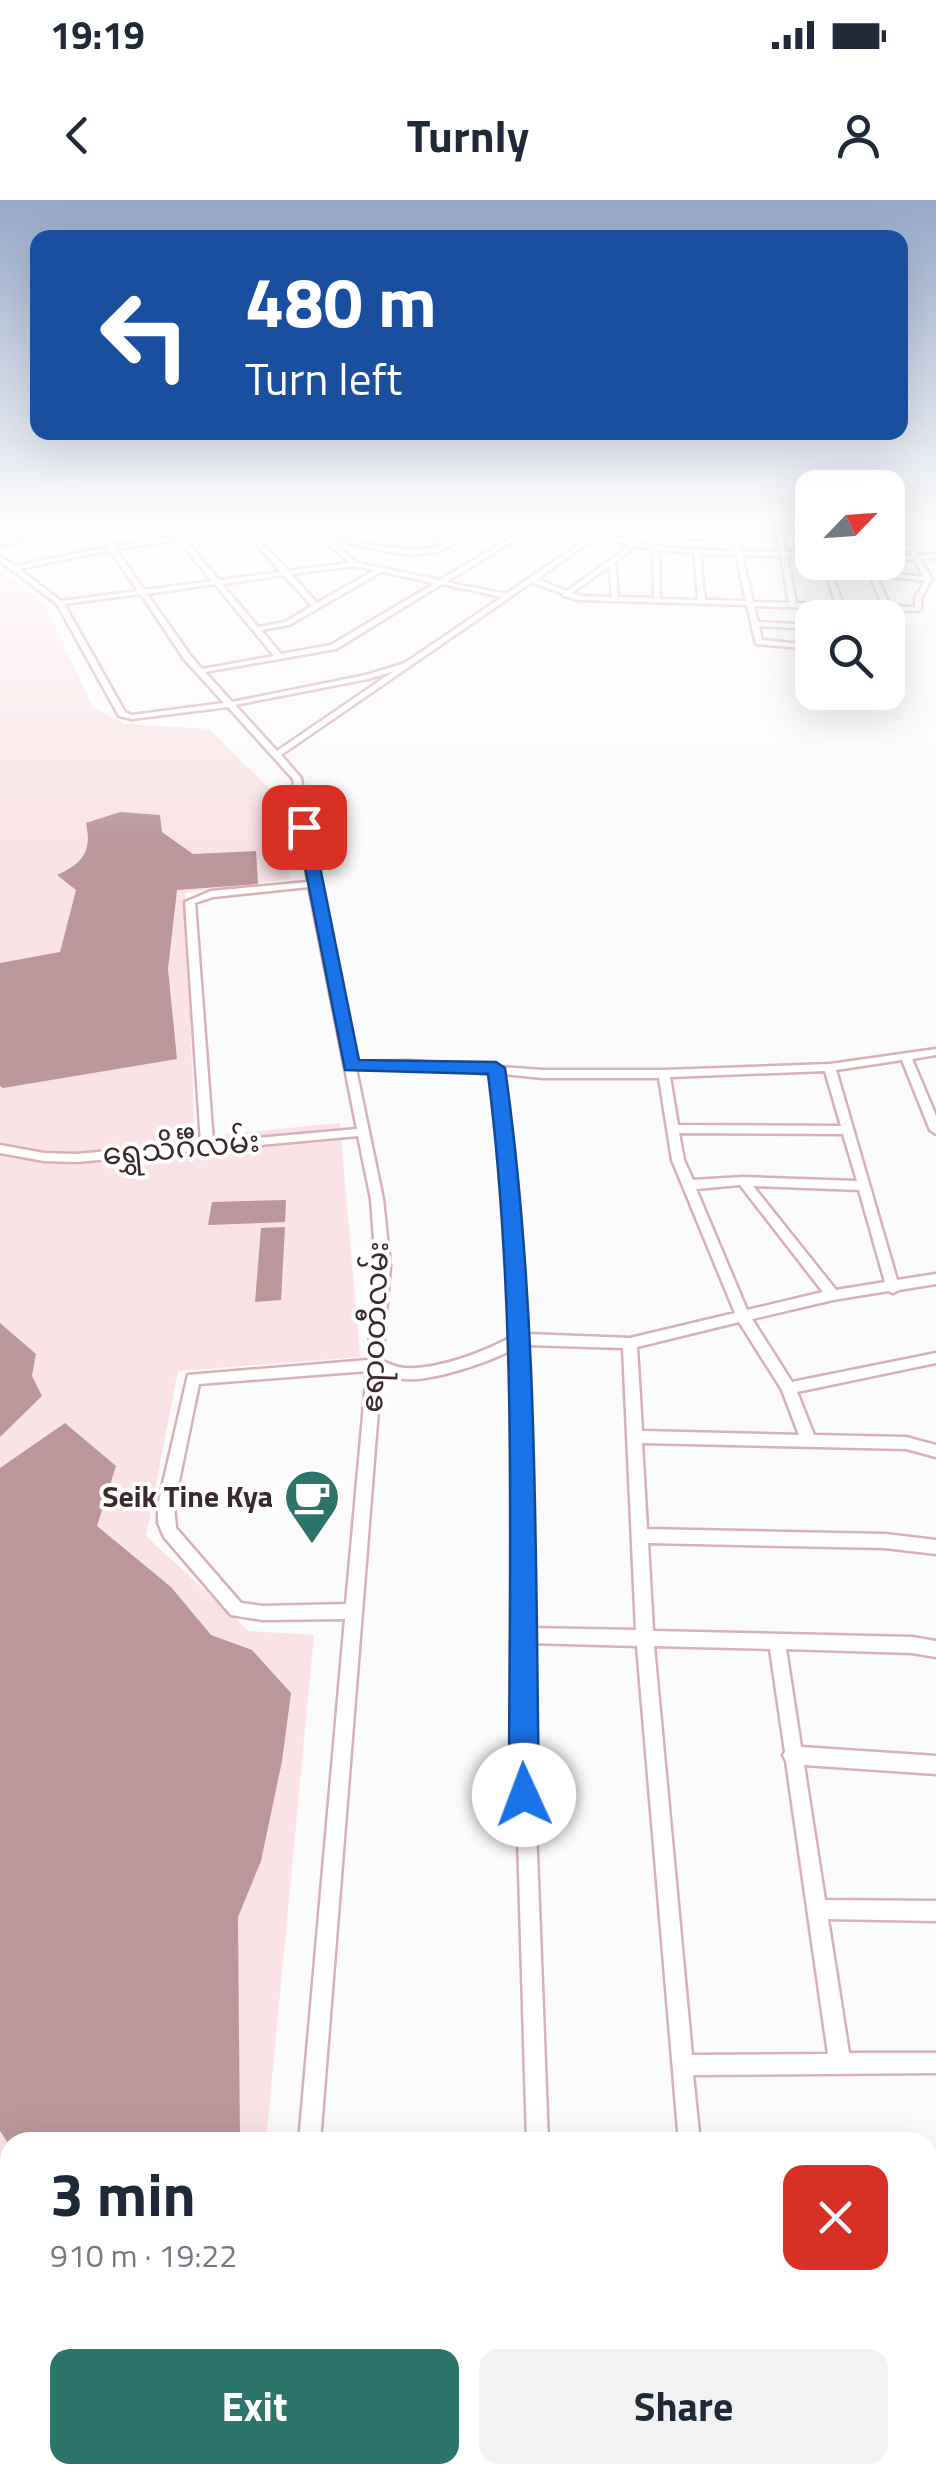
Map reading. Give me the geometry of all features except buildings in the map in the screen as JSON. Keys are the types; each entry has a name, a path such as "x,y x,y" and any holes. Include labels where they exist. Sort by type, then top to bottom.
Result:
{"street":[{"path":"76,633 122,714 146,718 368,677 403,665"},
{"name":"ဧရာဝတီလမ်း","path":"171,633 300,786 313,884 376,1199 383,1266 310,2132"},
{"path":"259,633 280,658"},
{"path":"201,671 316,652 359,633"},
{"path":"277,754 451,633"},
{"path":"757,633 762,644 795,645"},
{"path":"207,1146 190,902 211,894 313,884"},
{"path":"351,1066 496,1068 543,1074 664,1074 830,1067 936,1052"},
{"path":"906,1057 936,1130"},
{"path":"830,1067 893,1288"},
{"path":"496,1068 510,1172 520,1339 520,1635 537,2132"},
{"path":"664,1074 678,1160 744,1317 788,1388 810,1442"},
{"path":"672,1129 848,1130"},
{"name":"ရွှေသိင်္ဂီလမ်း","path":"0,1149 76,1158 363,1132"},
{"path":"688,1185 743,1181 864,1186"},
{"path":"743,1181 833,1295"},
{"path":"355,1611 237,1610 169,1532 166,1506 194,1380 376,1365 404,1374 436,1370 495,1353 520,1339 630,1343 833,1295 936,1279"},
{"path":"630,1343 645,1640 688,2132"},
{"path":"788,1388 936,1358"},
{"path":"635,1437 906,1443 936,1451"},
{"path":"640,1536 885,1540 936,1547"},
{"path":"520,1635 912,1645 936,1650"},
{"path":"778,1643 840,2062"},
{"path":"792,1756 936,1765"},
{"path":"818,1908 936,1911"},
{"path":"682,2065 936,2063"}],"shaded area":[{"path":"0,633 58,633 93,707 125,724 209,729 275,794 291,879 185,893 195,1137 340,1123 360,1357 178,1371 146,1536 249,1631 314,1635 267,2132 0,2132"},
{"path":"120,812 160,815 162,832 193,854 256,851 258,884 177,890 168,969 177,1059 3,1088 0,963 60,952 76,890 57,875 84,855 88,842 86,823"},
{"path":"286,1200 285,1222 208,1225 212,1202"},
{"path":"285,1227 281,1300 255,1302 261,1228"},
{"path":"0,1323 36,1354 32,1376 42,1396 0,1437"},
{"path":"65,1423 116,1466 97,1526 171,1587 211,1635 252,1650 291,1693 282,1761 261,1861 238,1917 240,2132 0,2131 0,1468"}],"place":[{"name":"Seik Tine Kya","path":"312,1546"}],"route":[{"path":"304,827 351,1066 496,1068 510,1172 520,1339 524,1795"}]}
